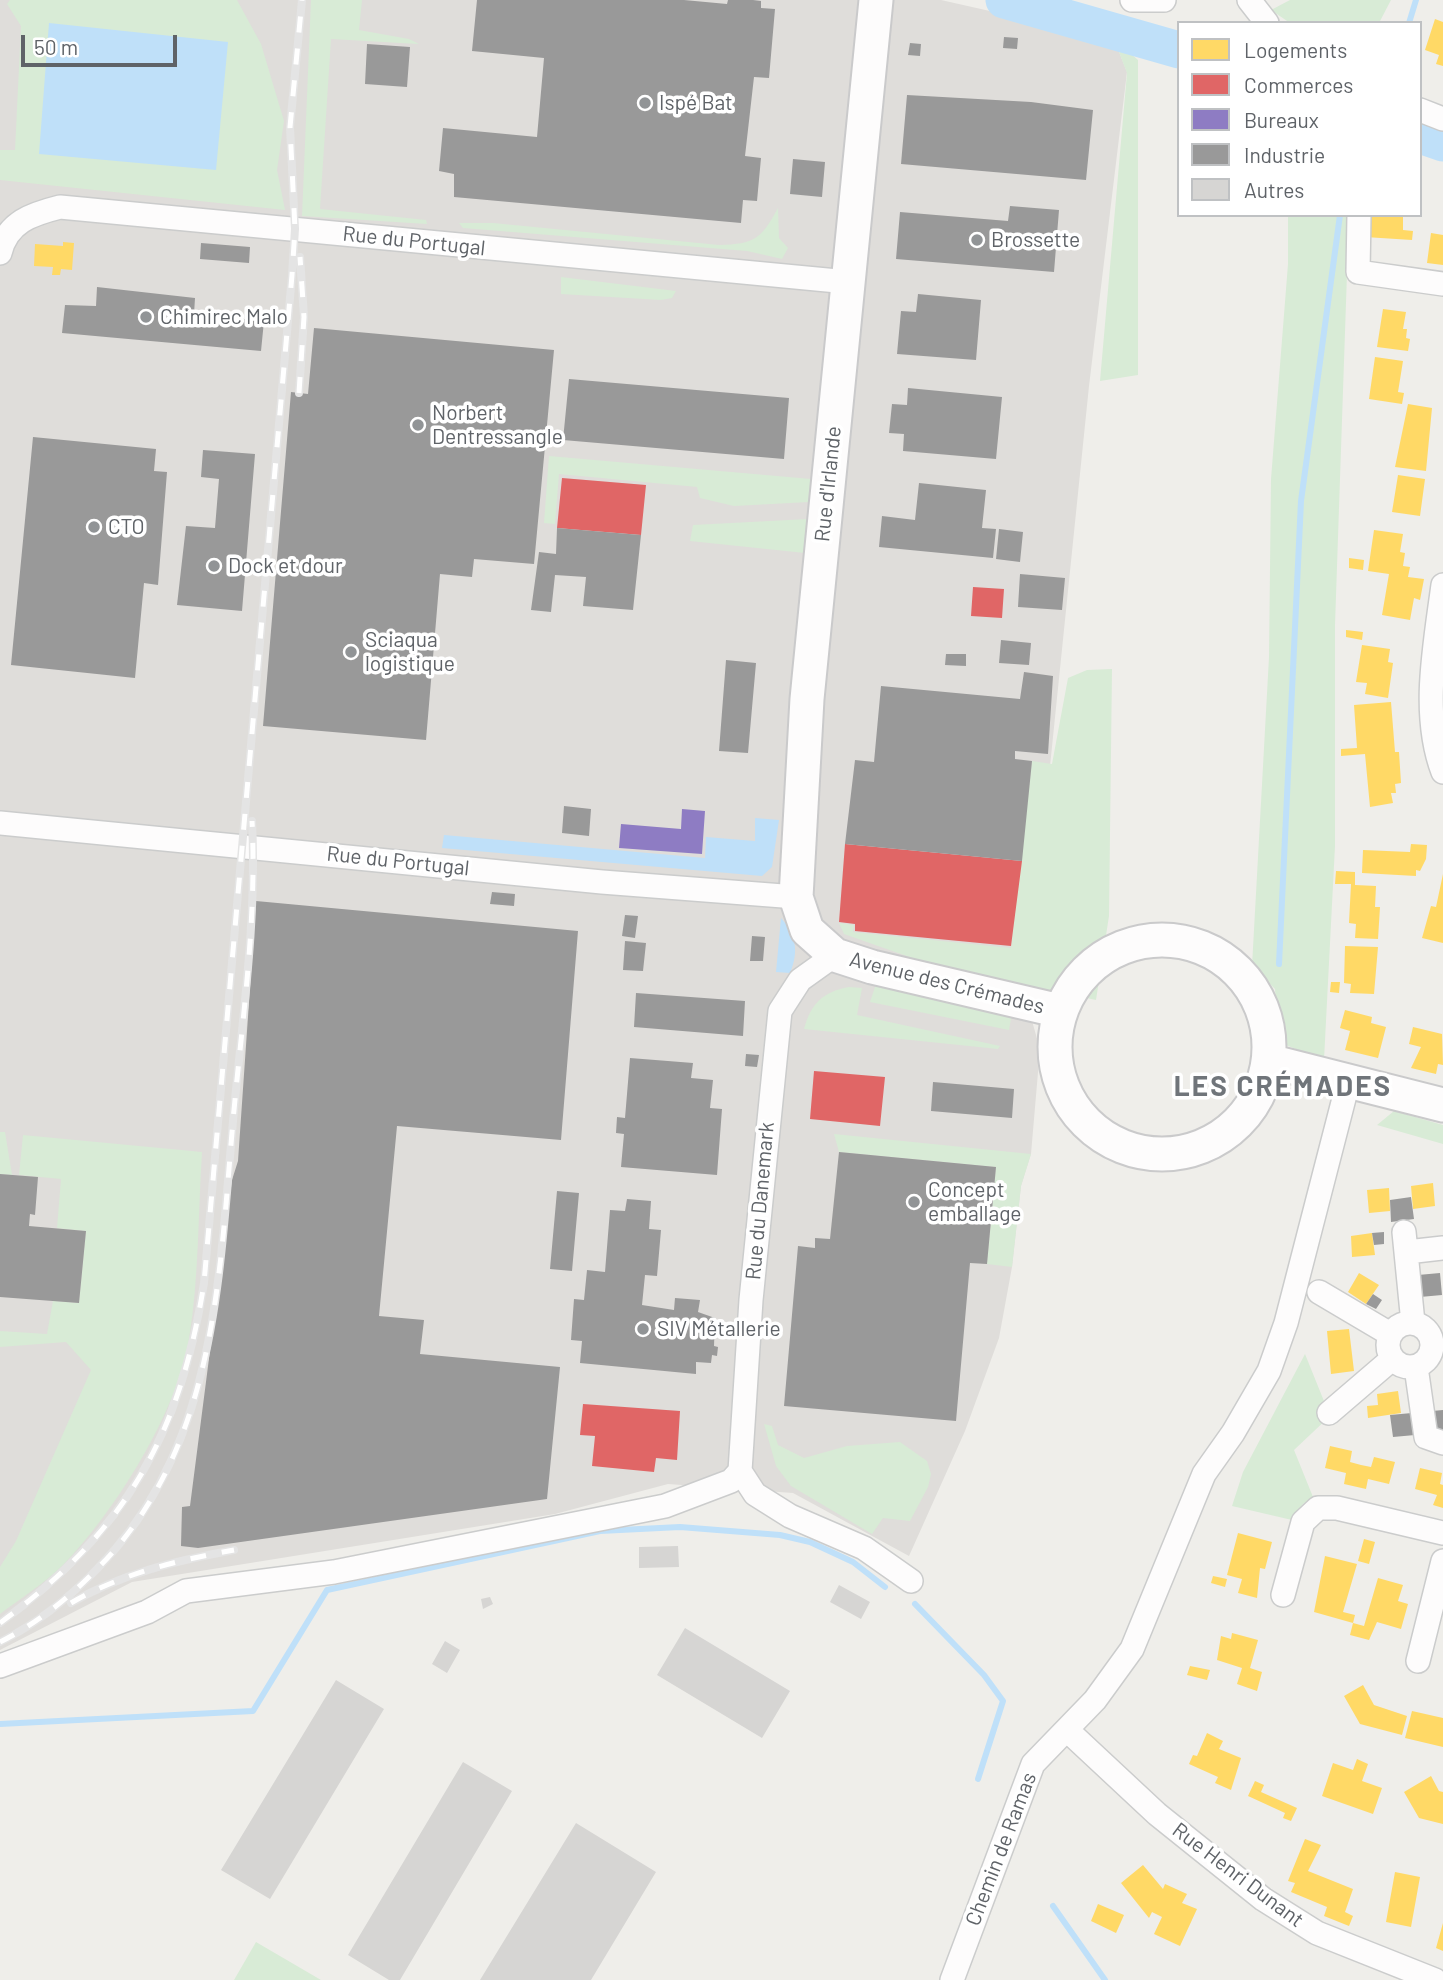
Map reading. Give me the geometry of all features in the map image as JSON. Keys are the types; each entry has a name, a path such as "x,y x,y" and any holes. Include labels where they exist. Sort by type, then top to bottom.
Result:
{"street":[{"name":"Rue d'Irlande","path":"835,955 807,930 796,897 807,699 876,0"},
{"path":"1132,0 1164,0"},
{"path":"1249,0 1265,21"},
{"path":"1422,111 1443,119"},
{"name":"Rue du Portugal","path":"0,253 2,243 15,225 33,214 60,207 848,282"},
{"path":"1359,217 1358,272 1443,285"},
{"path":"1443,585 1434,748 1443,772"},
{"name":"Rue du Portugal","path":"0,823 602,883 796,897"},
{"name":"Avenue des Crémades","path":"1173,940 1206,949 1235,968 1256,995 1268,1027 1269,1061 1254,1104 1222,1138 1179,1154 1132,1152 1093,1131 1066,1097 1054,1054 1060,1011 1078,980 1104,956 1137,943 1173,940"},
{"name":"Avenue des Crémades","path":"835,955 872,967 1060,1011"},
{"name":"Rue du Danemark","path":"740,1471 752,1290 780,1011 800,980 835,955"},
{"path":"1269,1061 1349,1079 1443,1105"},
{"name":"Chemin de Ramas","path":"952,1980 1033,1764 1095,1700 1132,1650 1203,1474 1233,1433 1269,1371 1286,1323 1349,1079"},
{"path":"1413,1323 1405,1242 1443,1248"},
{"path":"1319,1292 1390,1334"},
{"path":"1413,1323 1426,1329 1438,1341 1426,1360 1416,1367 1403,1366 1392,1359 1387,1347 1390,1334 1400,1325 1413,1323"},
{"path":"1329,1413 1392,1359"},
{"path":"1416,1367 1426,1437 1443,1443"},
{"path":"0,1666 147,1612 186,1591 334,1572 664,1506 731,1480 740,1471 755,1494 790,1516 864,1548 911,1581"},
{"path":"1283,1595 1303,1522 1318,1508 1337,1508 1443,1533"},
{"path":"1418,1661 1443,1561"},
{"name":"Rue Henri Dunant","path":"1067,1730 1157,1814 1263,1899 1317,1933 1435,1980"}],"shaded area":[{"path":"0,0 941,0 1114,39 1127,72 1089,386 1026,1000 1040,1049 1031,1154 1021,1186 1012,1267 999,1338 965,1431 909,1556 793,1493 668,1484 555,1514 132,1582 0,1650"}],"green space":[{"path":"10,0 237,0 261,44 284,121 277,170 285,210 0,180 0,150 15,150 21,26 7,4"},
{"path":"311,0 362,0 359,30 409,39 419,44 331,39 320,209 426,220 427,224 302,216"},
{"path":"1290,0 1391,0 1380,21 1287,21 1271,10"},
{"path":"1114,39 1138,60 1138,375 1100,381 1127,73"},
{"path":"778,208 779,238 788,248 782,259 747,251 463,228 459,223 493,223 719,245 741,243 756,238 767,227"},
{"path":"1288,217 1349,217 1335,625 1335,846 1324,1060 1278,1042 1275,989 1252,966 1269,657 1271,479 1288,264"},
{"path":"561,277 676,291 672,298 661,300 561,294"},
{"path":"549,456 811,479 809,502 734,506 700,498 697,487 559,474 555,524 544,523"},
{"path":"808,519 805,553 690,541 693,525"},
{"path":"1112,669 1109,916 1096,1000 938,967 844,934 839,923 854,925 853,932 1011,948 1032,761 1052,764 1068,678 1087,670"},
{"path":"876,984 1012,1013 1009,1030 870,1002"},
{"path":"849,987 862,988 857,1015 1000,1046 998,1049 804,1029 819,1000 832,992"},
{"path":"1394,1111 1443,1125 1443,1144 1377,1125"},
{"path":"0,1132 5,1132 12,1175 0,1174"},
{"path":"834,1134 1031,1154 1021,1186 1012,1267 987,1264 996,1167 839,1152"},
{"path":"23,1135 202,1152 198,1246 195,1293 183,1367 158,1428 141,1460 103,1518 63,1565 0,1614 0,1567 16,1541 91,1370 66,1342 0,1347 0,1331 47,1334 53,1301 79,1303 86,1231 57,1228 61,1179 19,1175"},
{"path":"1305,1354 1330,1416 1294,1450 1313,1497 1303,1504 1292,1520 1232,1506 1243,1472"},
{"path":"764,1424 772,1426 778,1445 804,1458 847,1446 900,1442 927,1461 931,1474 928,1487 910,1521 883,1518 872,1534 791,1486 776,1466"},
{"path":"256,1942 321,1980 234,1980"}],"water":[{"path":"49,23 228,42 216,170 39,154"},
{"path":"755,818 779,820 772,867 762,876 442,848 444,835 705,858 706,837 755,841"},
{"path":"781,918 793,937 795,950 790,973 776,972"}],"building: Logements":[{"path":"1435,19 1443,22 1443,66 1436,64 1439,55 1425,50"},
{"path":"1367,217 1403,217 1403,230 1413,231 1412,240 1365,237"},
{"path":"1431,233 1443,235 1443,265 1427,263"},
{"path":"63,242 74,243 72,270 61,269 60,275 52,275 53,267 34,266 35,244 63,246"},
{"path":"1383,309 1406,312 1403,329 1407,329 1406,338 1410,339 1408,351 1377,347"},
{"path":"1375,357 1403,361 1398,392 1404,393 1402,404 1369,399"},
{"path":"1408,404 1432,408 1426,471 1395,467"},
{"path":"1398,475 1425,479 1420,516 1392,512"},
{"path":"1374,530 1403,534 1400,552 1405,553 1403,566 1410,567 1408,577 1424,579 1420,600 1414,598 1410,620 1382,615 1389,574 1368,571"},
{"path":"1349,558 1364,560 1363,570 1349,568"},
{"path":"1346,630 1363,632 1362,640 1346,637"},
{"path":"1362,645 1390,649 1388,662 1393,663 1388,698 1365,694 1367,683 1356,682"},
{"path":"1391,702 1395,752 1399,752 1401,783 1395,784 1396,793 1391,793 1393,803 1370,807 1365,754 1341,756 1341,749 1357,748 1354,705"},
{"path":"1411,844 1427,845 1426,859 1420,871 1416,870 1416,876 1362,873 1363,850 1410,852"},
{"path":"1336,871 1355,872 1355,885 1376,886 1375,907 1380,907 1378,939 1355,938 1356,924 1349,923 1351,884 1335,884"},
{"path":"1443,874 1443,943 1422,938 1431,906 1436,907"},
{"path":"1345,946 1378,947 1374,994 1350,993 1351,984 1344,983"},
{"path":"1331,982 1340,982 1339,993 1330,992"},
{"path":"1345,1010 1372,1017 1371,1023 1386,1027 1378,1058 1345,1050 1350,1031 1340,1028"},
{"path":"1413,1027 1442,1034 1443,1065 1438,1064 1436,1074 1411,1068 1421,1047 1409,1044"},
{"path":"1433,1183 1435,1206 1413,1209 1411,1186"},
{"path":"1389,1188 1390,1211 1369,1213 1367,1190"},
{"path":"1372,1233 1375,1255 1352,1257 1351,1236"},
{"path":"1359,1273 1379,1285 1366,1304 1348,1292"},
{"path":"1349,1329 1354,1371 1331,1374 1327,1331"},
{"path":"1398,1391 1401,1413 1368,1418 1367,1406 1378,1405 1377,1394"},
{"path":"1330,1446 1352,1451 1350,1462 1361,1465 1371,1467 1374,1457 1395,1462 1389,1484 1368,1479 1366,1489 1344,1484 1346,1473 1325,1468"},
{"path":"1420,1468 1442,1473 1440,1484 1443,1485 1443,1508 1433,1505 1437,1495 1415,1489"},
{"path":"1238,1533 1272,1542 1265,1569 1260,1568 1257,1598 1238,1593 1242,1579 1227,1575"},
{"path":"1364,1539 1375,1542 1369,1564 1358,1561"},
{"path":"1325,1556 1357,1564 1343,1612 1355,1615 1353,1623 1314,1612"},
{"path":"1213,1576 1227,1579 1225,1587 1211,1583"},
{"path":"1378,1578 1403,1585 1398,1601 1408,1604 1401,1629 1377,1622 1369,1640 1350,1635 1353,1623 1364,1626"},
{"path":"1232,1633 1258,1640 1250,1668 1262,1672 1257,1691 1237,1684 1242,1668 1217,1660 1221,1636 1231,1639"},
{"path":"1190,1666 1210,1670 1207,1680 1187,1675"},
{"path":"1363,1685 1374,1705 1407,1716 1402,1735 1360,1724 1344,1696"},
{"path":"1412,1711 1443,1718 1443,1747 1405,1738"},
{"path":"1207,1733 1223,1741 1219,1749 1241,1758 1231,1790 1215,1783 1218,1777 1189,1764 1193,1755 1197,1756"},
{"path":"1357,1759 1368,1764 1362,1781 1382,1788 1373,1814 1322,1796 1333,1763 1353,1770"},
{"path":"1431,1776 1439,1791 1443,1792 1443,1824 1419,1818 1404,1792"},
{"path":"1255,1781 1264,1785 1261,1792 1297,1808 1291,1821 1283,1818 1285,1813 1248,1796"},
{"path":"1305,1839 1321,1845 1308,1871 1353,1889 1345,1912 1353,1916 1349,1926 1324,1916 1327,1907 1291,1892 1295,1883 1288,1881"},
{"path":"1143,1865 1163,1889 1165,1884 1187,1894 1182,1903 1197,1909 1180,1946 1154,1934 1162,1917 1152,1912 1149,1918 1121,1883"},
{"path":"1395,1872 1420,1877 1411,1927 1386,1922"},
{"path":"1098,1904 1124,1915 1116,1933 1091,1921"},
{"path":"1443,1923 1443,1951 1436,1948"}],"building: Commerces":[{"path":"562,478 646,485 641,535 557,528"},
{"path":"973,587 1004,589 1002,618 971,616"},
{"path":"845,844 1022,861 1011,946 855,931 855,924 839,922"},
{"path":"814,1071 885,1077 880,1126 810,1119"},
{"path":"583,1404 680,1411 677,1460 656,1458 654,1472 592,1466 595,1436 580,1435"}],"building: Bureaux":[{"path":"682,809 705,811 702,854 619,848 621,824 681,829"}],"building: Industrie":[{"name":"Ispé Bat","path":"477,0 684,0 727,4 728,0 753,0 761,1 761,8 775,9 769,78 754,77 745,156 761,158 757,201 743,200 741,223 454,197 454,174 439,171 443,128 537,137 544,58 472,51"},
{"path":"1004,37 1018,38 1017,49 1003,48"},
{"path":"910,43 921,44 920,56 908,55"},
{"path":"367,44 410,47 407,87 365,84"},
{"path":"907,95 1031,102 1093,110 1086,180 901,164"},
{"path":"793,159 825,162 822,197 790,194"},
{"name":"Brossette","path":"1010,206 1059,210 1054,272 896,259 900,212 1008,221"},
{"path":"201,243 250,247 249,263 200,259"},
{"name":"Chimirec Malo","path":"97,287 195,298 194,314 264,321 261,351 62,333 65,305 96,306"},
{"path":"918,294 981,300 976,360 897,354 901,311 916,312"},
{"name":"Norbert Dentressangle","path":"314,328 554,350 534,564 474,559 472,577 440,574 426,740 263,726 291,392 308,394"},
{"path":"569,379 789,398 784,459 563,440"},
{"path":"908,388 1002,397 996,459 903,451 904,434 889,433 892,404 907,405"},
{"name":"CTO","path":"33,437 156,449 154,471 167,472 158,585 144,583 135,678 11,665"},
{"name":"Dock et dour","path":"203,450 255,454 242,611 177,605 186,526 215,528 219,479 201,477"},
{"path":"919,483 986,490 982,528 996,529 993,558 879,547 882,516 915,520"},
{"path":"557,528 641,535 633,610 583,606 586,577 555,575 551,612 531,610 539,552 556,554"},
{"path":"999,529 1023,532 1020,562 996,559"},
{"path":"1020,574 1065,578 1062,610 1018,607"},
{"path":"1001,640 1031,643 1029,665 999,663"},
{"path":"946,654 966,654 966,666 945,665"},
{"path":"726,660 756,663 748,753 719,751"},
{"path":"1024,672 1053,676 1048,754 1015,751 1015,759 1032,761 1022,861 845,844 855,760 874,762 881,686 1020,699"},
{"path":"564,806 591,809 589,836 562,833"},
{"path":"492,892 515,894 514,906 490,904"},
{"path":"256,901 578,931 561,1140 397,1126 379,1316 424,1320 420,1354 560,1367 547,1499 198,1548 181,1546 182,1507 190,1506 232,1180 238,1161"},
{"path":"625,915 638,916 635,938 622,936"},
{"path":"752,936 765,937 763,961 750,961"},
{"path":"625,941 646,943 643,971 623,970"},
{"path":"636,993 745,1001 743,1036 634,1027"},
{"path":"746,1054 759,1055 757,1067 745,1066"},
{"path":"630,1058 693,1063 691,1078 713,1080 710,1108 722,1109 717,1175 621,1167 624,1134 616,1133 617,1117 625,1118"},
{"path":"933,1082 1014,1089 1012,1118 931,1111"},
{"path":"839,1152 996,1167 987,1264 970,1263 956,1421 784,1406 798,1246 815,1248 815,1238 830,1239"},
{"path":"0,1174 38,1177 35,1215 30,1214 29,1226 86,1231 79,1303 0,1297"},
{"path":"557,1191 579,1193 572,1271 550,1269"},
{"path":"1411,1197 1414,1219 1391,1222 1390,1200"},
{"path":"627,1199 651,1201 649,1229 661,1230 657,1276 645,1275 642,1305 674,1310 675,1298 700,1300 698,1312 715,1318 714,1346 718,1347 717,1356 712,1355 711,1363 696,1362 696,1374 580,1363 582,1341 571,1340 574,1299 584,1300 587,1270 605,1272 610,1210 625,1211"},
{"path":"1384,1232 1384,1244 1374,1245 1372,1233"},
{"path":"1440,1273 1442,1295 1420,1297 1418,1275"},
{"path":"1373,1294 1382,1300 1376,1309 1366,1304"},
{"path":"1443,1410 1443,1432 1433,1432 1432,1411"},
{"path":"1412,1413 1415,1435 1393,1437 1390,1415"}],"building: Autres":[{"path":"678,1546 679,1567 639,1568 639,1547"},
{"path":"839,1585 870,1602 861,1619 830,1602"},
{"path":"490,1597 493,1604 483,1609 481,1599"},
{"path":"685,1628 790,1691 762,1738 657,1675"},
{"path":"445,1641 460,1650 447,1673 432,1664"},
{"path":"336,1680 384,1709 270,1899 221,1870"},
{"path":"463,1762 512,1791 400,1980 389,1980 348,1955"},
{"path":"576,1823 656,1872 591,1980 480,1980"}],"waterway":[{"path":"1004,0 1177,49"},
{"path":"1410,21 1416,0"},
{"path":"1422,136 1443,143"},
{"path":"1279,964 1301,501 1340,217"},
{"path":"0,1724 253,1711 327,1590 600,1531 680,1527 780,1535 810,1542 853,1562 885,1587"},
{"path":"915,1604 984,1675 1003,1701 978,1779"},
{"path":"1053,1906 1105,1980"}],"railway":[{"path":"0,1623 82,1553 114,1515 140,1476 162,1434 180,1388 194,1338 204,1283 292,275 295,229 290,127 302,0"},
{"path":"299,393 304,317 300,257"},
{"path":"0,1642 52,1610 75,1590 97,1569 137,1521 168,1468 190,1412 206,1354 223,1233 251,929 252,821"},
{"path":"71,1603 150,1569 234,1550"}],"place":[{"name":"Ispé Bat","path":"645,103"},
{"name":"Brossette","path":"977,240"},
{"name":"Chimirec Malo","path":"146,317"},
{"name":"Norbert Dentressangle","path":"418,425"},
{"name":"CTO","path":"94,527"},
{"name":"Dock et dour","path":"214,566"},
{"name":"Sciaqua logistique","path":"351,652"},
{"name":"Concept emballage","path":"914,1202"},
{"name":"SIV Métallerie","path":"643,1329"}],"district":[{"name":"LES CRÉMADES","path":"1283,1087"}]}
